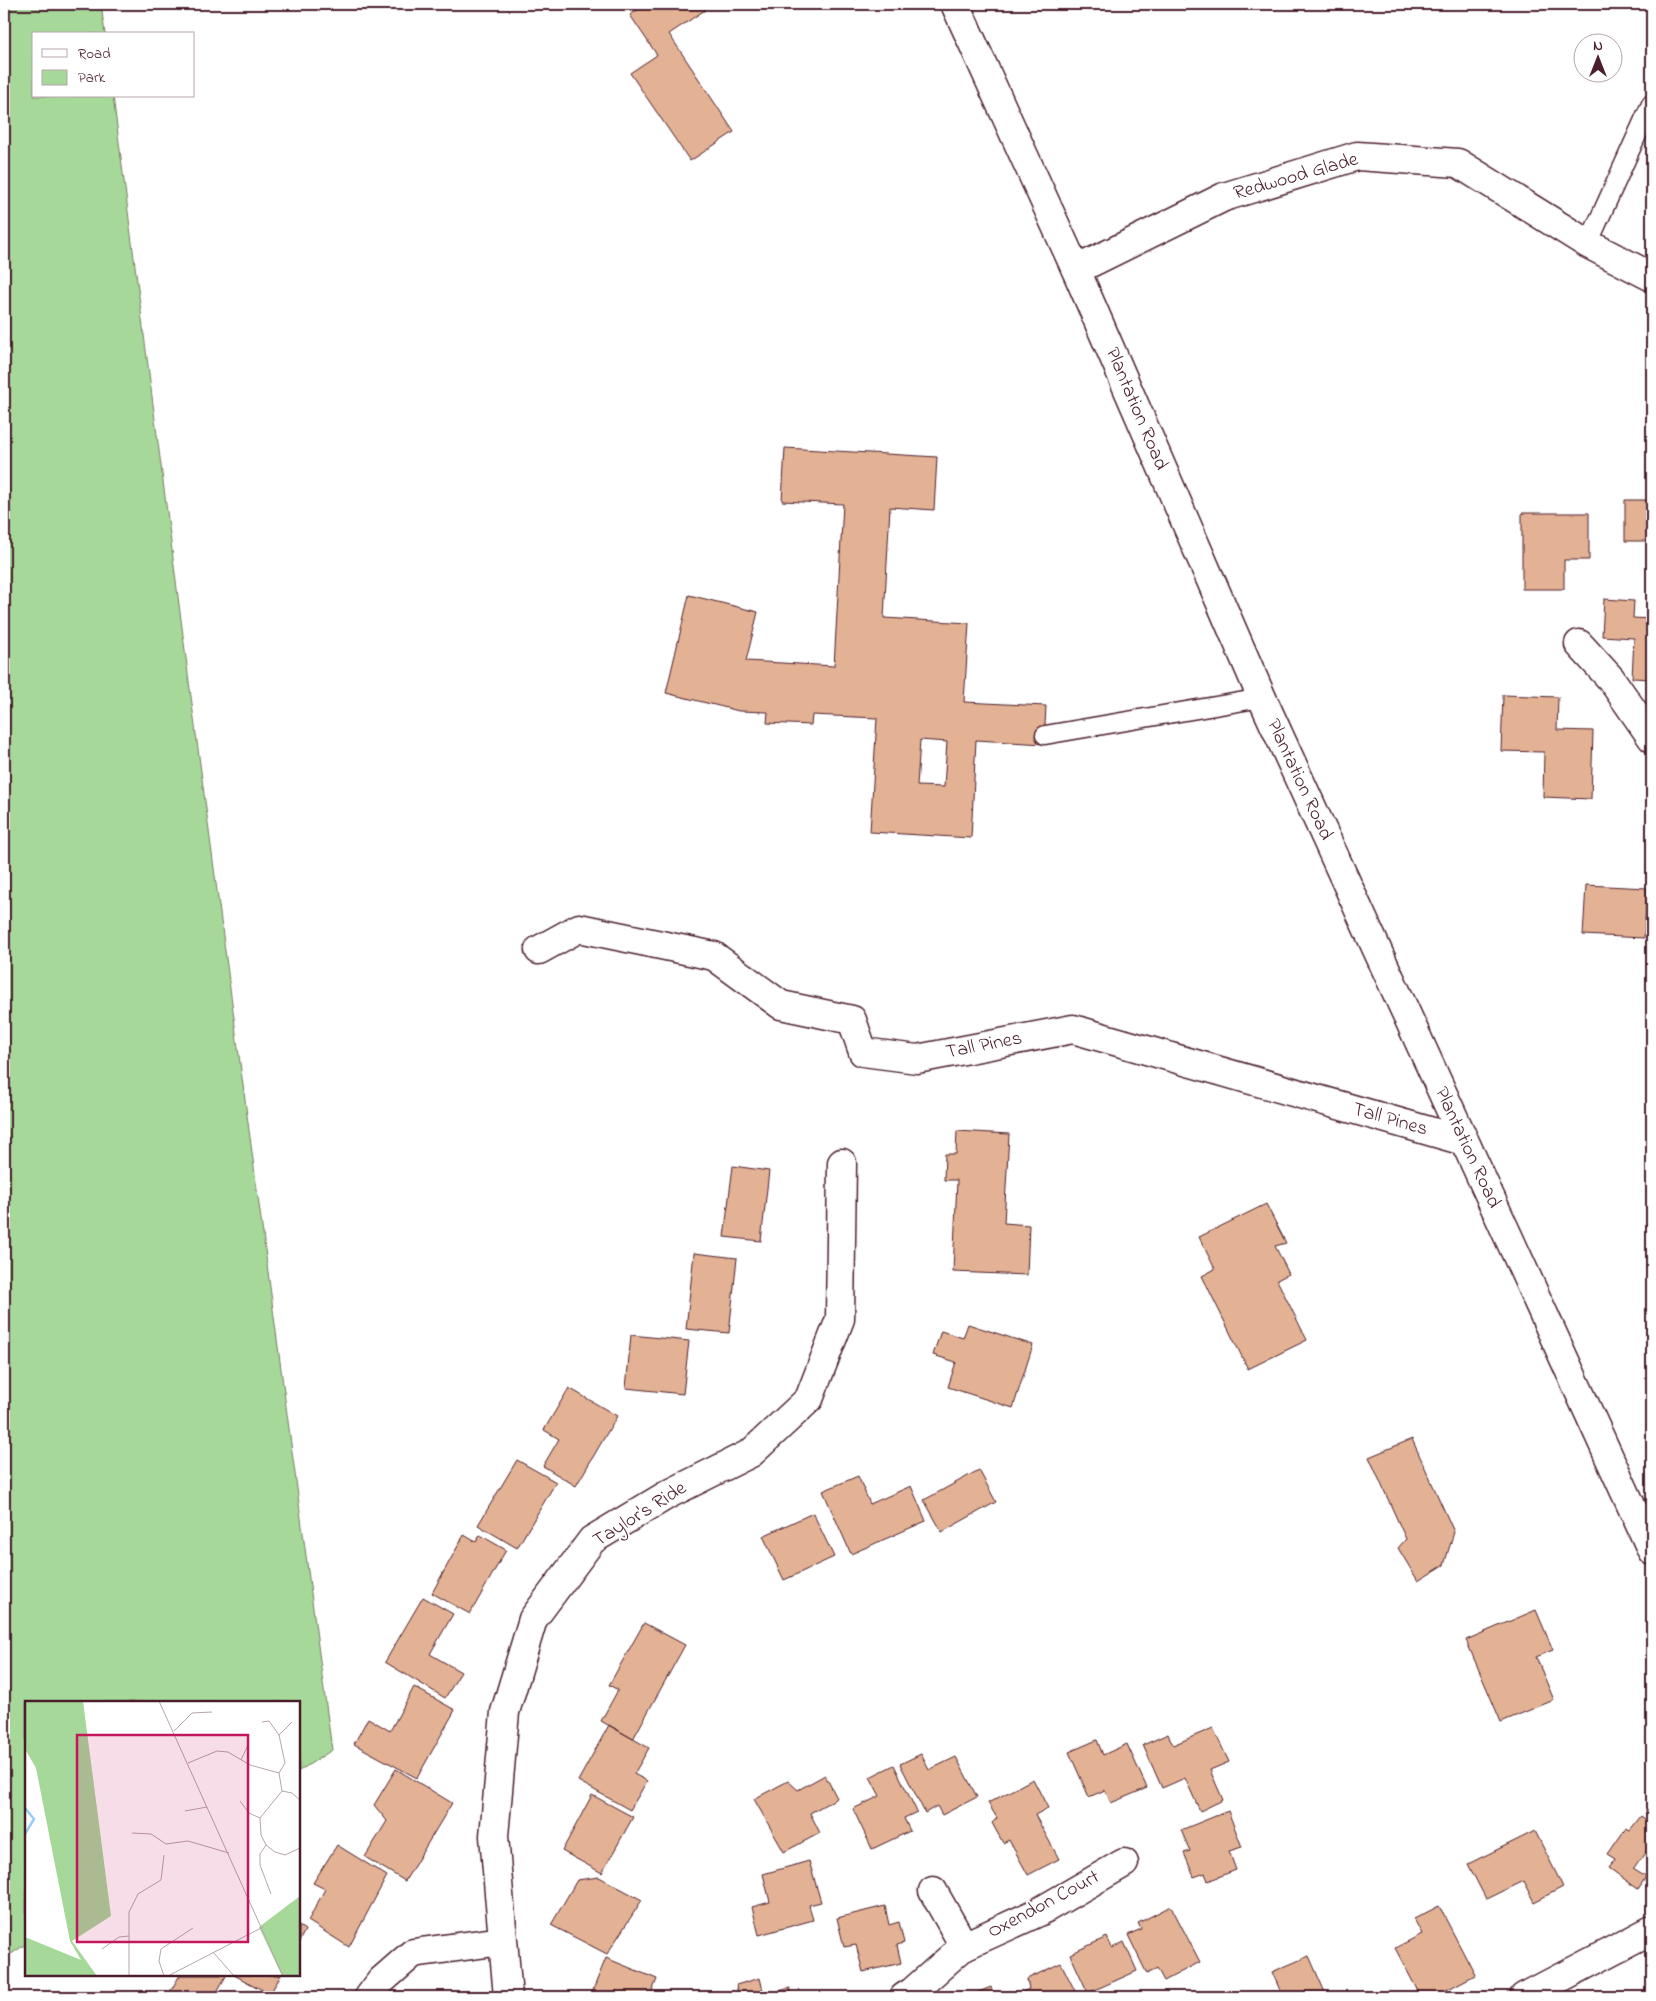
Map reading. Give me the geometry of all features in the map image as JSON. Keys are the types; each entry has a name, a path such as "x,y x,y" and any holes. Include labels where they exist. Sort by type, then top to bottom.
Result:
{"street":[{"name":"Plantation Road","path":"955,4 1076,270 1262,698 1652,1551"},
{"name":"Redwood Glade","path":"1076,270 1224,197 1357,156 1458,164 1588,244 1652,277"},
{"path":"1579,644 1611,679 1652,738"},
{"name":"Tall Pines","path":"538,950 579,928 714,956 781,1005 852,1020 863,1052 917,1059 1073,1029 1464,1141"},
{"name":"Taylor's Ride","path":"508,1997 494,1836 505,1712 533,1619 592,1540 666,1495 751,1453 810,1399 840,1319 842,1163"},
{"name":"Oxendon Court","path":"904,1997 964,1946 1039,1912 1124,1863"},
{"name":"Oxendon Court","path":"933,1891 964,1946"},
{"path":"1524,1997 1652,1930"},
{"path":"369,1997 381,1981 413,1954 502,1941"}],"lane":[{"path":"1588,244 1650,104"},
{"path":"1045,735 1262,698"}],"green space":[{"path":"4,4 101,4 105,32 32,32 32,98 113,98 190,689 332,1750 300,1770 300,1701 25,1701 25,1945 4,1959"}],"building":[{"path":"646,4 701,4 705,10 669,34 734,132 690,161 630,73 657,55 630,15"},
{"path":"785,448 937,457 934,510 890,507 884,618 969,623 964,702 1046,706 1044,744 976,740 971,838 870,832 877,718 812,715 811,725 767,723 768,712 739,711 666,693 689,595 758,612 746,661 834,666 843,504 782,501","holes":["920,740 947,742 944,787 917,786"]},
{"path":"1625,500 1652,500 1652,541 1625,541"},
{"path":"1522,513 1589,513 1589,560 1564,560 1564,589 1522,589"},
{"path":"1604,599 1634,601 1633,618 1652,619 1652,679 1632,678 1634,638 1602,636"},
{"path":"1503,695 1558,697 1557,730 1593,731 1591,799 1543,797 1544,752 1501,751"},
{"path":"1586,885 1647,888 1644,938 1583,935"},
{"path":"957,1131 1009,1134 1004,1223 1029,1225 1027,1275 953,1272 957,1180 944,1180 945,1154 956,1154"},
{"path":"733,1166 769,1171 761,1241 724,1237"},
{"path":"1266,1204 1286,1243 1275,1246 1289,1274 1277,1280 1307,1340 1248,1369 1202,1276 1215,1269 1199,1237"},
{"path":"694,1253 737,1258 729,1333 686,1329"},
{"path":"968,1324 1033,1345 1013,1408 948,1387 956,1362 933,1355 941,1331 963,1338"},
{"path":"631,1335 689,1341 683,1394 626,1388"},
{"path":"569,1388 617,1416 576,1486 543,1466 559,1439 544,1430"},
{"path":"1412,1439 1454,1532 1444,1565 1418,1581 1398,1548 1406,1539 1369,1457"},
{"path":"517,1460 556,1482 517,1548 478,1525"},
{"path":"979,1470 996,1502 942,1532 924,1500"},
{"path":"858,1476 870,1504 911,1486 926,1521 851,1554 823,1491"},
{"path":"813,1513 834,1557 784,1580 763,1536"},
{"path":"464,1535 476,1542 480,1535 506,1550 470,1614 432,1593"},
{"path":"423,1597 453,1614 430,1654 461,1672 445,1698 385,1662"},
{"path":"1536,1610 1553,1650 1536,1657 1554,1700 1501,1722 1466,1640"},
{"path":"644,1623 685,1645 633,1739 601,1721 618,1690 609,1685"},
{"path":"414,1687 455,1710 417,1778 354,1744 368,1718 390,1731"},
{"path":"609,1725 649,1748 634,1774 647,1781 630,1810 578,1781"},
{"path":"1213,1728 1229,1762 1210,1770 1223,1800 1200,1811 1185,1778 1162,1788 1143,1745 1168,1734 1173,1745"},
{"path":"1097,1740 1103,1755 1127,1744 1147,1788 1111,1803 1105,1790 1089,1797 1069,1752"},
{"path":"921,1754 929,1770 956,1757 977,1797 942,1815 937,1806 925,1813 900,1764"},
{"path":"894,1765 917,1812 904,1818 910,1831 872,1849 853,1809 880,1796 870,1777"},
{"path":"396,1769 452,1803 405,1881 365,1857 387,1821 374,1805"},
{"path":"825,1775 837,1798 810,1813 820,1833 784,1852 754,1799 788,1781 798,1790"},
{"path":"1033,1779 1048,1808 1035,1815 1059,1859 1028,1875 1009,1840 1003,1843 992,1823 997,1818 988,1803"},
{"path":"592,1795 633,1817 602,1873 562,1851"},
{"path":"1228,1811 1242,1847 1229,1851 1236,1870 1208,1881 1205,1873 1194,1877 1184,1853 1190,1851 1181,1830"},
{"path":"1641,1816 1652,1824 1652,1842 1633,1869 1646,1877 1638,1889 1609,1868 1616,1859 1608,1854 1626,1828 1630,1830"},
{"path":"1535,1831 1563,1887 1534,1902 1523,1881 1486,1899 1468,1864"},
{"path":"337,1845 387,1876 349,1947 308,1921 325,1889 313,1883"},
{"path":"809,1861 821,1902 809,1905 813,1920 759,1935 752,1907 770,1902 763,1874"},
{"path":"599,1877 642,1900 607,1954 551,1925 577,1880"},
{"path":"885,1906 889,1925 899,1922 904,1943 897,1945 901,1963 863,1972 856,1945 844,1947 837,1918"},
{"path":"1171,1906 1200,1962 1164,1981 1157,1968 1147,1974 1128,1935 1141,1929 1138,1923"},
{"path":"1439,1906 1475,1975 1433,1997 1421,1997 1395,1948 1422,1934 1414,1919"},
{"path":"300,1927 305,1930 300,1940"},
{"path":"1107,1937 1112,1948 1124,1942 1137,1971 1088,1993 1070,1954"},
{"path":"1309,1956 1327,1997 1283,1997 1272,1972"},
{"path":"606,1958 657,1979 650,1997 590,1997"},
{"path":"1061,1963 1078,1997 1020,1997 1018,1994 1029,1989 1027,1979"},
{"path":"179,1976 226,1976 214,1997 167,1997"},
{"path":"236,1976 280,1976 270,1994"},
{"path":"760,1978 764,1995 790,1988 793,1997 739,1997 736,1985"},
{"path":"991,1987 995,1997 966,1997"}]}
